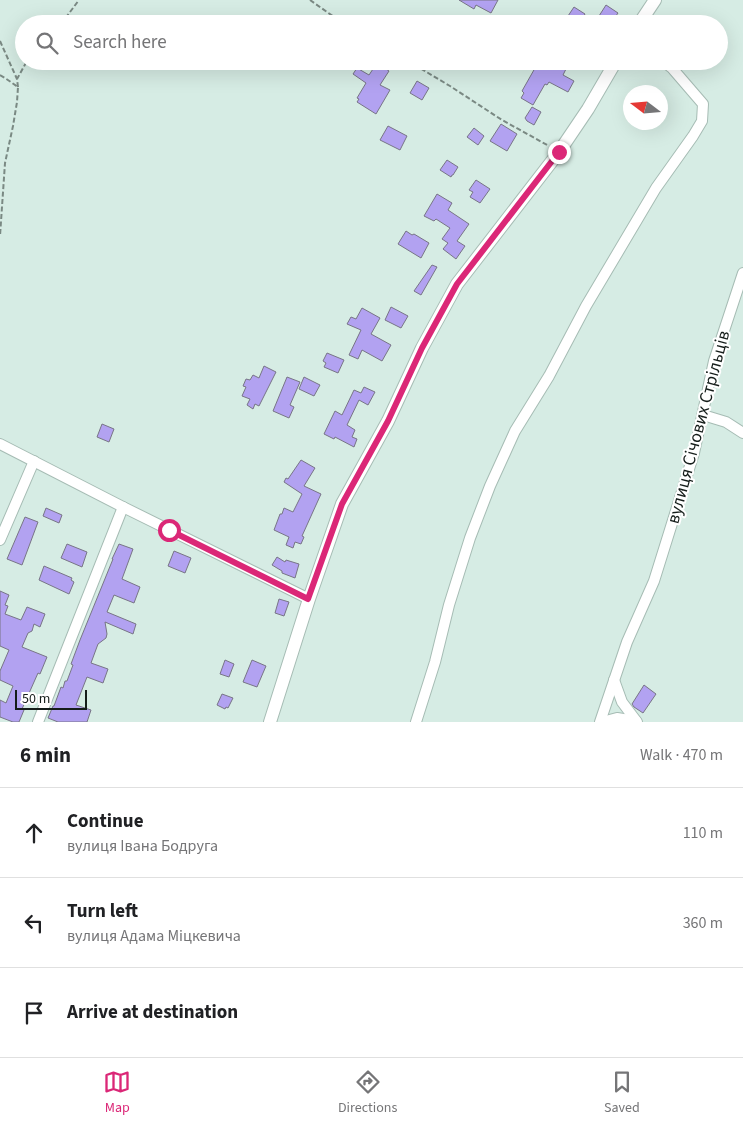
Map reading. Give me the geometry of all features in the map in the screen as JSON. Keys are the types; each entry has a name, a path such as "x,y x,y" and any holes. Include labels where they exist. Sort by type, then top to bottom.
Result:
{"street":[{"path":"645,15 655,0"},
{"path":"270,722 308,599 342,504 388,421 422,348 457,284 559,152 588,109 611,70"},
{"path":"416,722 470,538 490,486 515,431 656,188 702,121 703,104 674,70"},
{"name":"вулиця Січових Стрільців","path":"601,722 627,642 654,581 694,453 714,361 743,273"},
{"path":"702,415 726,422 743,433"},
{"path":"0,444 308,599"},
{"path":"0,540 34,461"},
{"path":"38,722 124,507"},
{"path":"614,680 622,702 636,722"},
{"path":"601,722 616,718 636,722"}],"path":[{"path":"68,15 79,0"},
{"path":"310,0 331,15"},
{"path":"0,41 17,78 18,87 14,126 5,163 0,236"},
{"path":"17,78 22,70"},
{"path":"423,70 502,120 559,152"},
{"path":"0,75 18,87"}],"building":[{"path":"459,0 498,0 491,13 476,5 474,9"},
{"path":"606,5 618,13 617,15 600,15"},
{"path":"574,7 585,14 584,15 569,15"},
{"path":"356,70 360,70 369,75 372,70 389,71 380,85 390,90 376,114 357,102 359,99 357,98 366,83 353,74"},
{"path":"534,70 566,70 563,75 574,81 568,92 549,82 547,85 545,84 533,105 521,98 524,93 522,91"},
{"path":"417,81 429,88 422,100 410,93"},
{"path":"532,107 541,112 534,125 525,118"},
{"path":"501,124 517,134 507,151 490,141"},
{"path":"388,126 407,136 400,150 380,140"},
{"path":"474,128 484,136 478,145 467,137"},
{"path":"447,160 458,167 451,177 440,170"},
{"path":"476,180 490,189 480,203 470,197 473,192 469,190"},
{"path":"437,194 452,203 448,210 469,224 457,241 465,246 456,259 443,249 448,243 442,239 450,228 436,219 434,221 424,216"},
{"path":"406,231 429,243 421,258 398,244"},
{"path":"432,265 437,267 421,295 414,291"},
{"path":"391,307 408,316 401,328 385,320"},
{"path":"362,308 380,318 371,334 391,345 382,361 362,350 358,359 349,355 361,330 347,324 351,317 356,319"},
{"path":"327,353 344,360 338,373 324,367 326,363 323,361"},
{"path":"264,366 276,372 259,406 255,404 253,409 247,405 250,399 242,396 246,387 243,386 246,379 250,380 253,375 259,378"},
{"path":"287,377 300,382 290,405 294,407 289,418 273,411"},
{"path":"304,377 320,385 314,396 299,389"},
{"path":"364,387 375,392 368,405 359,400 347,425 355,430 352,437 357,439 354,447 335,437 334,439 324,434 335,411 342,415 354,390 361,393"},
{"path":"102,424 114,429 109,442 97,437"},
{"path":"301,460 315,468 304,486 321,494 302,536 304,537 301,544 295,542 293,548 286,545 289,537 274,530 284,508 293,512 302,494 284,482"},
{"path":"46,508 62,515 59,523 43,516"},
{"path":"25,517 38,522 22,565 7,559"},
{"path":"67,544 87,552 82,567 61,558"},
{"path":"119,544 133,549 122,579 140,587 134,603 114,595 107,612 136,624 133,634 105,622 106,638 98,644 91,663 108,669 103,683 87,677 76,705 91,710 87,722 58,722 48,718 61,687 63,688 65,681 67,681 80,640"},
{"path":"174,551 191,558 185,573 168,566"},
{"path":"277,557 285,562 286,560 299,564 295,578 282,573 282,571 272,565"},
{"path":"44,566 72,578 71,580 74,582 69,594 39,580"},
{"path":"0,591 9,595 5,605 8,606 5,614 21,620 27,607 45,614 40,627 34,624 22,647 47,657 22,709 24,710 19,722 13,722 0,717 0,700 6,703 13,686 0,680 0,671 9,650 0,646"},
{"path":"279,599 289,602 284,616 275,613"},
{"path":"225,660 234,664 229,677 220,674"},
{"path":"252,660 266,666 257,687 243,682"},
{"path":"644,685 656,694 643,713 632,704"},
{"path":"222,694 233,698 228,708 226,707 225,709 217,705"}],"route":[{"path":"169,530 308,599 342,504 388,421 422,348 457,284 559,152"}]}
